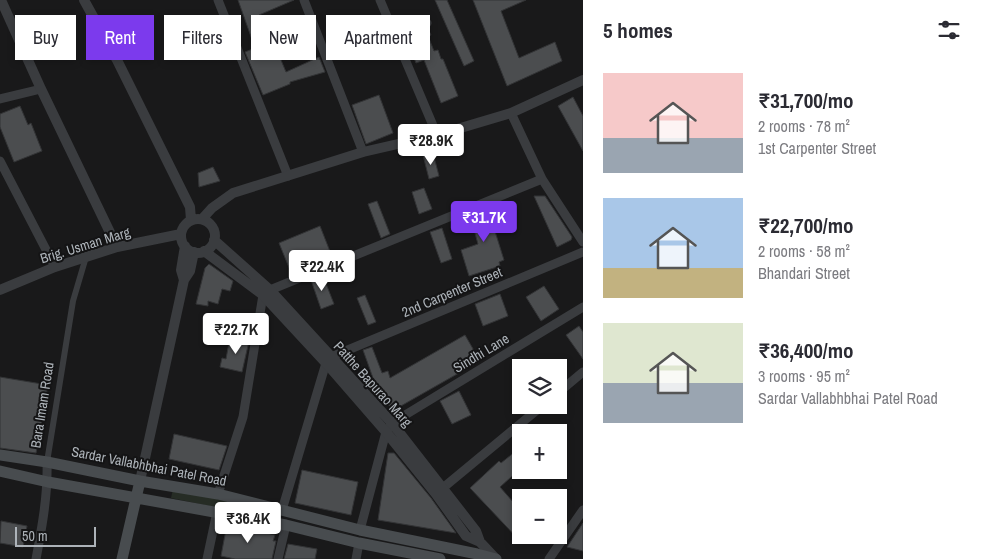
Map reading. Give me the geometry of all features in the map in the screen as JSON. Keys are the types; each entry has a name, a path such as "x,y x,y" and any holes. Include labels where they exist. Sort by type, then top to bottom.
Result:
{"main road":[{"name":"Sardar Vallabhbhai Patel Road","path":"0,454 218,494 360,530 496,559"},
{"path":"0,471 136,499 286,525 420,557 440,559"},
{"path":"122,559 140,481"}],"street":[{"path":"84,0 117,60 190,207 190,220"},
{"path":"218,0 288,176"},
{"path":"304,0 363,152"},
{"path":"380,0 387,15"},
{"path":"3,2 41,89 117,247"},
{"path":"406,60 437,135"},
{"path":"202,219 212,208 233,194 363,152 437,135 511,113 583,80"},
{"path":"0,99 41,89"},
{"path":"511,113 542,179 583,242"},
{"path":"0,161 55,267"},
{"path":"266,292 542,179"},
{"path":"140,481 184,280 190,271 189,249 182,240 182,228 190,220 202,219 211,225 215,234 213,244 204,251 199,252 189,249"},
{"name":"Brig. Usman Marg","path":"0,290 55,267 117,247 181,234"},
{"name":"Patthe Bapurao Marg","path":"214,240 266,292 329,360 389,428 439,491 476,531 480,542 496,559"},
{"path":"204,251 266,292"},
{"name":"2nd Carpenter Street","path":"329,360 583,252"},
{"name":"Bara Imam Road","path":"36,559 48,482 47,462 73,302 86,257"},
{"path":"218,494 243,417 266,292"},
{"name":"Sindhi Lane","path":"389,428 583,307"},
{"path":"282,510 329,360"},
{"path":"567,385 583,372"},
{"path":"439,491 532,414"},
{"path":"360,530 389,428"},
{"path":"549,559 583,510"},
{"path":"206,559 217,512"},
{"path":"278,559 286,525"},
{"path":"356,559 359,543"}],"shaded area":[{"path":"173,489 226,500 244,509 224,509 171,498"}],"building":[{"path":"238,0 294,0 259,15 251,15 251,37"},
{"path":"435,0 447,0 474,61 464,66"},
{"path":"473,0 526,0 501,11 519,58 555,42 562,61 507,86"},
{"path":"430,41 434,51 438,50 441,59 443,59 458,96 441,103 424,60 430,60"},
{"path":"251,50 251,60 281,60 286,72 319,57 325,72 290,82 290,84 263,95 245,52"},
{"path":"379,95 393,133 366,144 352,105"},
{"path":"573,97 583,116 583,151 558,106"},
{"path":"20,106 28,125 31,123 42,151 14,162 0,127 0,114"},
{"path":"433,153 439,176 429,179 423,155"},
{"path":"213,167 220,181 199,187 198,173"},
{"path":"424,188 432,209 419,214 412,192"},
{"path":"534,196 545,196 572,237 571,240 557,247"},
{"path":"377,201 390,234 381,238 368,204"},
{"path":"496,205 499,214 496,215 499,223 493,225 504,260 499,262 500,266 469,276 461,250 478,244 470,215"},
{"path":"320,226 331,254 319,259 318,256 301,262 303,265 290,270 279,243"},
{"path":"442,228 452,259 441,263 430,232"},
{"path":"209,264 233,281 230,291 222,289 218,304 208,301 208,306 196,304 205,268"},
{"path":"323,276 334,304 321,309 311,280"},
{"path":"544,286 559,309 541,321 526,297"},
{"path":"500,294 508,316 483,326 475,304"},
{"path":"365,295 376,322 368,325 357,298"},
{"path":"579,326 583,332 583,359 566,335"},
{"path":"465,335 480,361 392,411 373,378 363,350 372,347 382,373 388,371 390,378"},
{"path":"230,337 249,341 242,372 220,367 222,358 226,359"},
{"path":"0,377 48,385 36,453 0,448"},
{"path":"459,391 471,415 452,424 440,401"},
{"path":"174,434 227,446 219,470 169,459"},
{"path":"388,453 394,453 431,498 456,533 378,520"},
{"path":"512,454 512,476 500,487 512,501 512,532 470,488 499,461 501,463"},
{"path":"302,470 358,482 351,515 295,503"},
{"path":"1,521 27,526 23,547 0,543"},
{"path":"583,523 583,551 567,547"},
{"path":"227,524 275,535 273,541 276,541 272,559 235,559 221,556"},
{"path":"288,544 317,549 315,559 284,559"}]}
